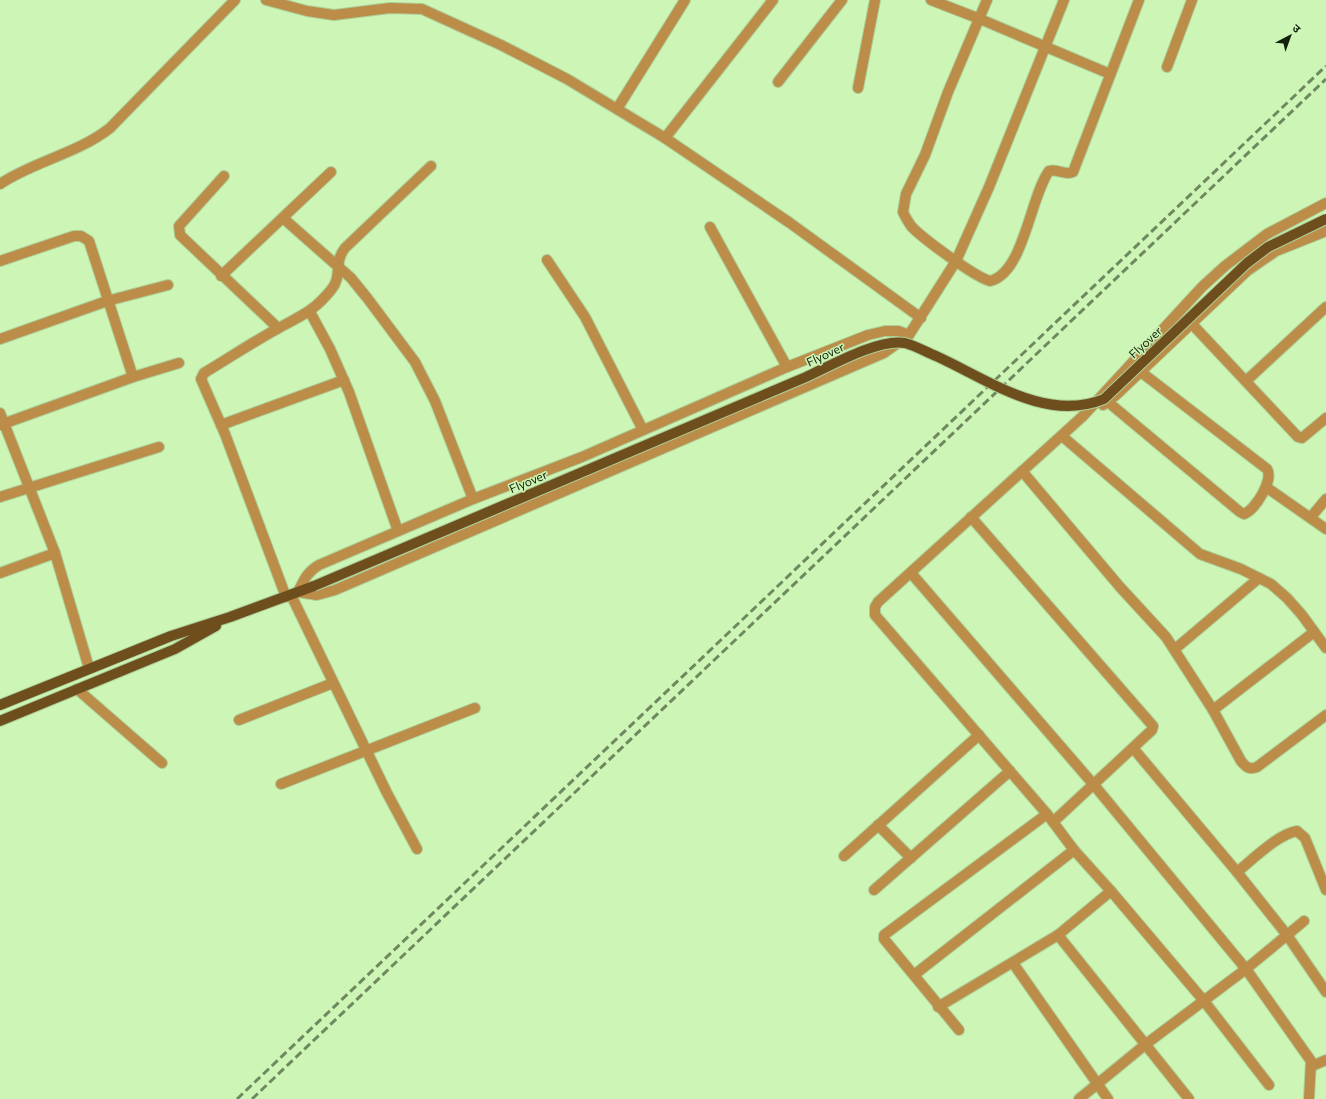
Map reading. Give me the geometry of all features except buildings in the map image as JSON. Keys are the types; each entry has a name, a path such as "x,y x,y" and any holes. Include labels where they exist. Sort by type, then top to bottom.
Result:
{"main road":[{"name":"Flyover","path":"230,617 314,586 806,377 871,347 904,343 952,364 1004,390 1026,398 1060,406 1078,406 1093,403 1104,399 1247,263 1268,247 1326,219"},
{"path":"0,705 89,668 192,629 230,617"},
{"path":"0,721 175,649 230,617"}],"street":[{"path":"0,184 23,170 93,140 110,128 235,0"},
{"path":"266,0 307,11 334,15 390,8 422,9 501,45 567,79 665,138 783,219 921,318"},
{"path":"617,109 685,0"},
{"path":"665,138 773,0"},
{"path":"778,82 842,0"},
{"path":"858,88 875,0"},
{"path":"931,0 980,18 1110,74"},
{"path":"987,0 948,92 925,155 906,194 903,212 912,227 979,277 990,281 998,278 1013,262 1047,174 1053,170 1069,174 1073,172 1138,0"},
{"path":"291,595 317,595 335,590 884,353 909,335 956,261 989,187 1064,0"},
{"path":"1166,67 1192,0"},
{"path":"417,849 333,683 291,595 221,425 202,383 203,374 278,328 310,312 336,284 338,278 338,257 344,248 432,166"},
{"path":"221,276 331,172"},
{"path":"224,176 179,226 178,232 182,239 278,328"},
{"path":"1269,1085 1204,1001 1111,891 1074,850 1050,818 1010,771 875,615 875,607 878,602 1083,416 1202,287 1225,266 1267,234 1326,203"},
{"path":"283,218 338,265 368,299 422,373 435,400 473,499"},
{"path":"710,227 787,367"},
{"path":"1083,416 1108,402 1247,271 1262,260 1292,244 1326,231"},
{"path":"0,261 74,236 81,236 89,241 107,301 133,377"},
{"path":"547,260 586,317 643,430"},
{"path":"0,340 107,301 168,285"},
{"path":"1246,381 1326,307"},
{"path":"310,312 344,380 398,531"},
{"path":"1191,323 1298,437 1302,438 1306,436 1326,418"},
{"path":"291,595 310,570 473,499 582,457 787,367 868,335 891,331 909,335"},
{"path":"2,425 133,377 179,363"},
{"path":"1108,402 1242,513 1250,511 1266,487 1269,475 1267,469 1141,372"},
{"path":"221,425 344,380"},
{"path":"0,413 2,425 55,553 89,668"},
{"path":"1062,436 1200,554 1241,569 1271,584 1287,598 1326,648"},
{"path":"0,497 159,447"},
{"path":"1022,471 1120,587 1175,649 1213,710 1241,761 1250,768 1257,767 1326,715"},
{"path":"1266,487 1311,517 1326,529"},
{"path":"1311,517 1326,499"},
{"path":"959,1030 938,1007 884,938 886,932 1050,818 1094,785 1152,730 1152,724 971,517"},
{"path":"0,573 55,553"},
{"path":"911,573 1094,785 1246,969 1309,1056 1312,1066 1309,1099"},
{"path":"1175,649 1259,578"},
{"path":"1213,710 1314,632"},
{"path":"239,720 333,683"},
{"path":"77,689 162,763"},
{"path":"282,784 475,708"},
{"path":"844,856 979,735"},
{"path":"1133,748 1237,872 1287,935 1326,992"},
{"path":"874,890 1010,771"},
{"path":"878,826 912,858"},
{"path":"1237,872 1276,842 1297,831 1305,838 1326,890"},
{"path":"914,975 1074,850"},
{"path":"938,1007 1058,935 1111,891"},
{"path":"1079,1099 1146,1044 1246,969 1304,921"},
{"path":"1058,935 1189,1099"},
{"path":"1013,963 1108,1099"},
{"path":"1312,1066 1326,1060"}],"railway":[{"path":"237,1099 1326,66"},
{"path":"252,1099 1326,79"}]}
